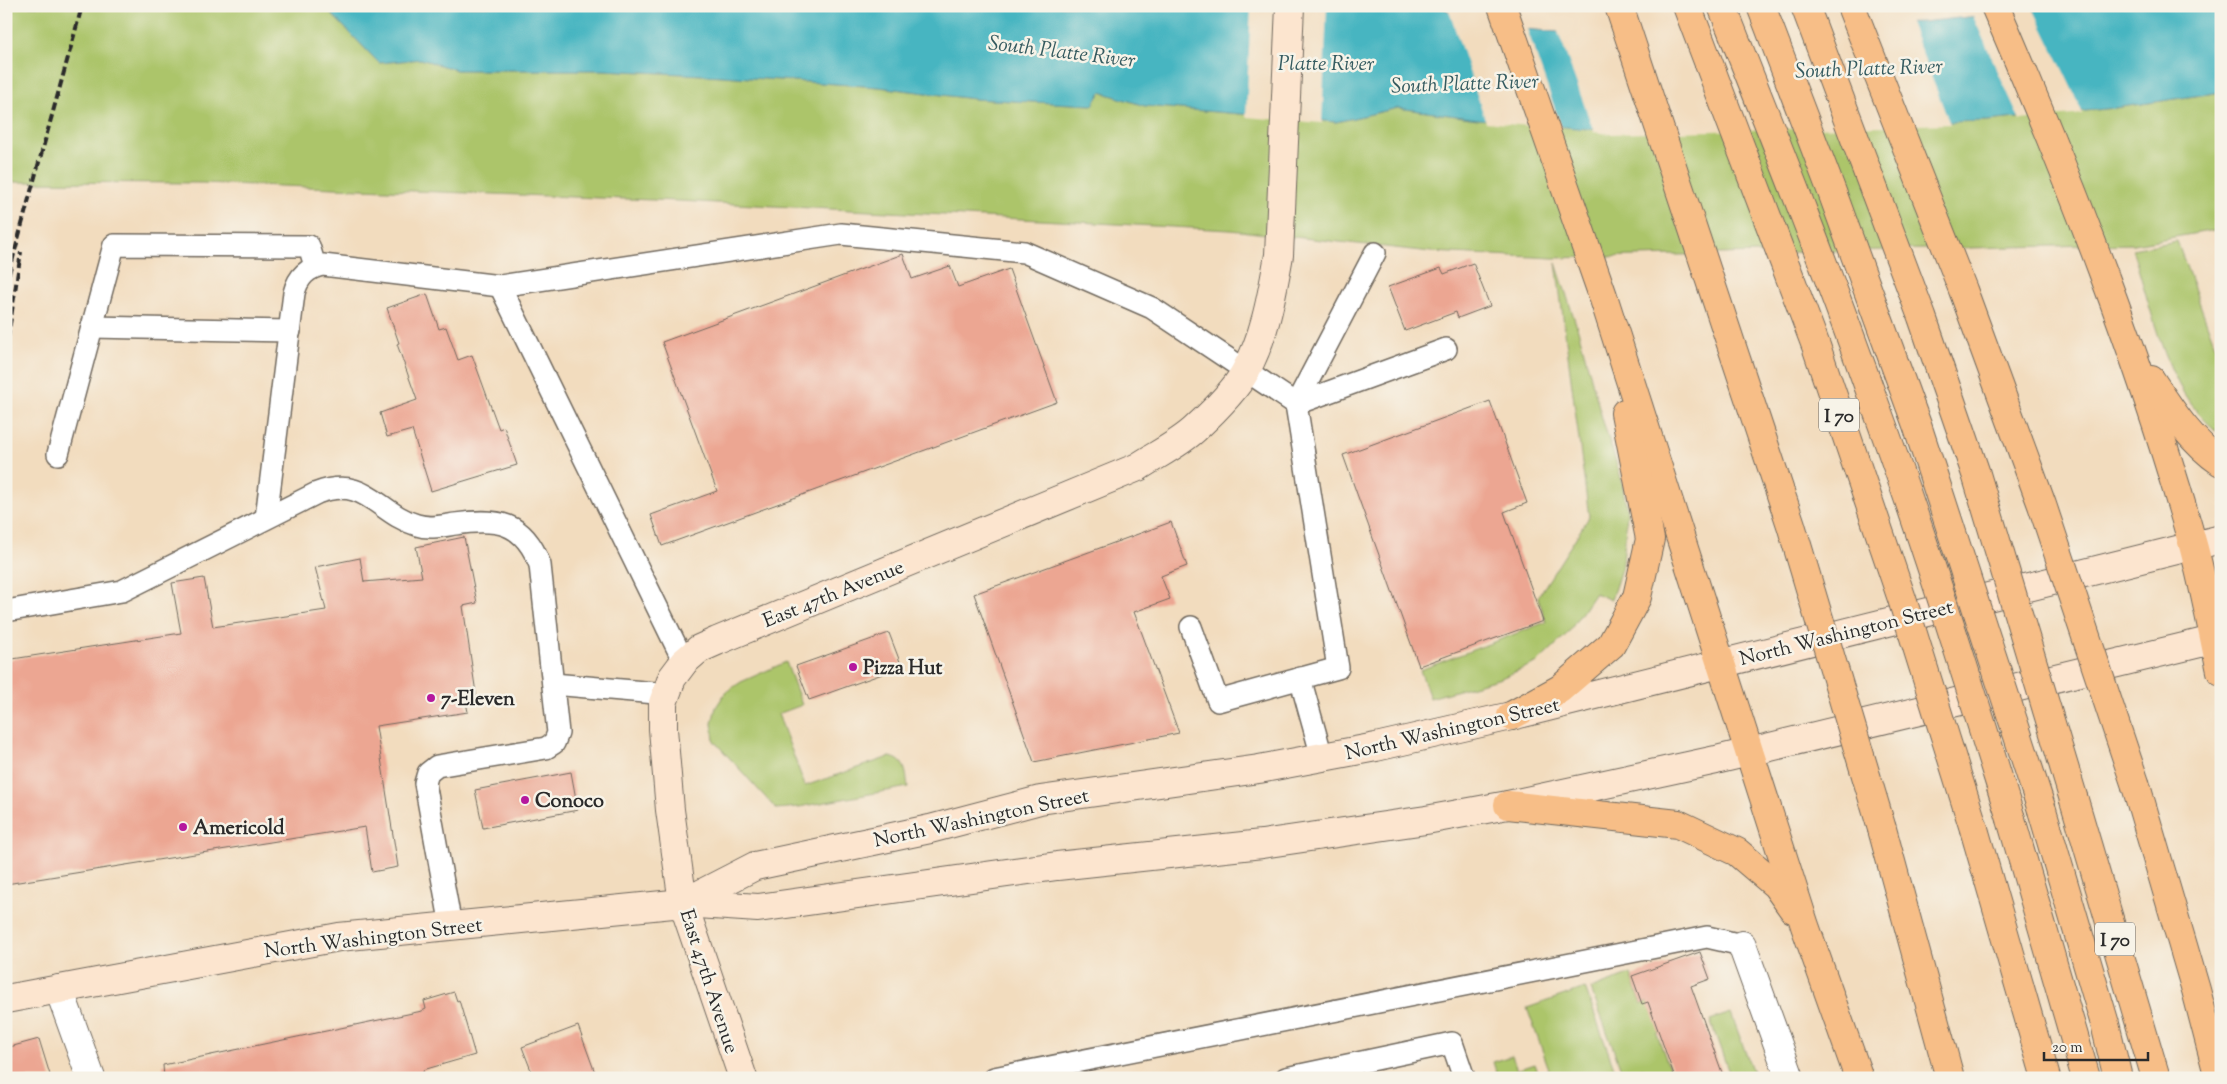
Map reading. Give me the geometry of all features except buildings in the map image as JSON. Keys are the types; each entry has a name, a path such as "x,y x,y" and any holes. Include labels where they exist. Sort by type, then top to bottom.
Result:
{"highway":[{"path":"1502,6 1603,296 1805,926 1859,1078"},
{"path":"1619,6 1791,525 1882,828 1950,1078"},
{"name":"I 70","path":"1687,6 1816,346 1902,599 1974,829 2046,1078"},
{"path":"1722,6 1809,223 1874,401 1939,588 2011,819 2086,1078"},
{"path":"1761,6 1832,192 1917,425 2042,810 2105,1024 2118,1078"},
{"name":"I 70","path":"1806,6 1922,317 1976,474 2156,1078"},
{"path":"1851,6 1963,290 2042,504 2136,786 2196,990 2219,1078"},
{"path":"1995,6 2100,260 2132,352 2193,546 2217,639 2221,671"},
{"path":"1511,716 1560,688 1611,645 1637,597 1650,539 1603,296"},
{"path":"2132,352 2172,412 2204,451 2221,462"},
{"path":"1508,805 1678,824 1737,852 1776,885 1805,926"}],"main road":[{"name":"East 47th Avenue","path":"743,1078 684,902 670,810 664,738 664,703 672,678 684,662 699,649 717,640 1138,467 1194,430 1238,383 1246,371 1260,338 1273,289 1279,255 1290,6"},
{"name":"North Washington Street","path":"684,902 755,866 930,829 1040,800 1259,768 1376,747 1511,716 2221,539"},
{"name":"North Washington Street","path":"6,999 338,937 684,902 758,908 1056,866 1262,844 1426,820 1508,805 1750,751 2217,639"}],"street":[{"path":"1742,945 1790,1078"},
{"path":"59,989 91,1078"}],"lane":[{"path":"266,518 296,287 304,274 315,266 329,265 500,286 841,234 1024,252 1152,308 1296,404"},
{"path":"58,454 114,245 309,246 315,266"},
{"path":"1191,627 1218,701 1338,668 1296,404 1375,253"},
{"path":"500,286 684,662"},
{"path":"92,327 290,331"},
{"path":"1296,404 1446,348"},
{"path":"6,611 122,591 317,493 335,488 362,491 399,517 418,526 440,527 488,521 514,528 534,548 540,565 558,733 557,738 550,746 437,766 428,772 425,784 451,926"},
{"path":"1300,678 1322,757"},
{"path":"553,684 667,694"},
{"path":"994,1078 1707,937 1742,945"},
{"path":"1286,1078 1452,1043 1464,1078"}],"green space":[{"path":"6,6 324,6 379,63 421,59 456,70 604,70 723,76 879,87 974,99 1092,105 1101,92 1145,106 1336,122 1398,108 1478,119 1987,121 2115,108 2221,92 2221,229 2134,244 1554,258 1431,252 1230,230 679,201 202,183 6,182 6,37 8,33"},
{"path":"2177,241 2221,362 2221,435 2192,405 2172,370 2159,336 2132,249"},
{"path":"1556,263 1579,333 1602,418 1622,481 1627,513 1623,563 1611,600 1595,593 1568,633 1538,662 1501,678 1430,698 1420,670 1546,622 1538,597 1589,517"},
{"path":"786,662 802,705 778,714 805,786 889,757 895,758 902,764 906,772 908,787 799,807 776,809 714,741 712,723 716,707 726,692 741,682"},
{"path":"1631,974 1642,1004 1654,1000 1665,1030 1657,1034 1673,1078 1647,1078 1643,1068 1623,1075 1591,989"},
{"path":"1585,988 1617,1076 1612,1078 1545,1078 1543,1072 1549,1069 1527,1008"},
{"path":"1731,1013 1755,1078 1731,1078 1710,1020"},
{"path":"1512,1056 1517,1070 1535,1064 1540,1078 1498,1078 1493,1062"}],"water":[{"name":"Platte River","path":"324,6 1440,6 1471,24 1559,32 1922,22 2070,6 2221,6 2221,92 2115,108 1987,121 1610,131 1478,119 1398,108 1336,122 1145,106 1101,92 1093,105 974,99 879,87 723,76 604,70 456,70 421,59 379,63"}],"pier":[{"path":"1251,6 1327,6 1322,123 1246,117"},
{"path":"1448,8 1472,21 1526,26 1562,129 1486,122"},
{"path":"2033,8 2083,114 2020,120 1972,14"},
{"path":"1909,20 1950,124 1610,134 1594,132 1557,29"}],"railway":[{"path":"6,285 82,6"},
{"path":"6,350 21,252"}],"place":[{"name":"Pizza Hut","path":"853,667"},
{"name":"7-Eleven","path":"431,698"},
{"name":"Conoco","path":"525,800"},
{"name":"Americold","path":"183,827"}],"water label":[{"name":"South Platte River","path":"1062,51"},
{"name":"South Platte River","path":"1869,68"},
{"name":"South Platte River","path":"1465,83"}]}
